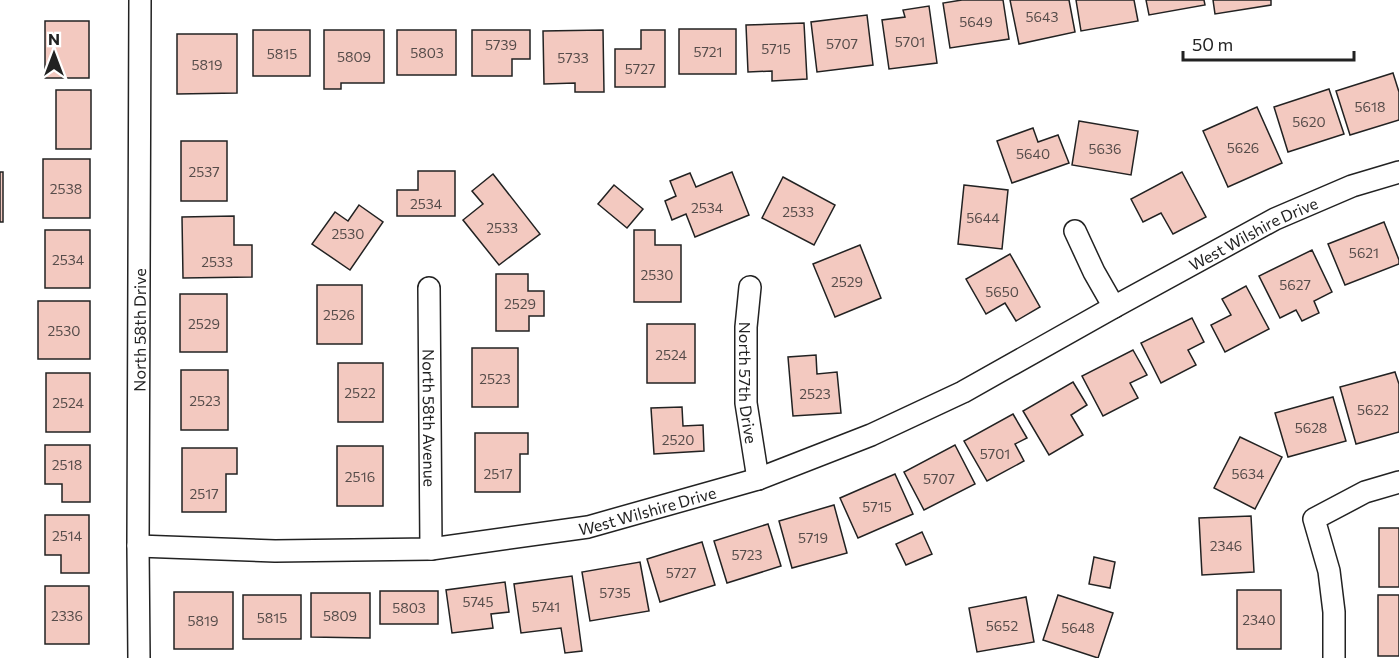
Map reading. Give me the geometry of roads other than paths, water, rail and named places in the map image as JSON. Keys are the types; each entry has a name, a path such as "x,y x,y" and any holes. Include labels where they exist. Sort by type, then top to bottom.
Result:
{"street":[{"name":"North 58th Drive","path":"139,658 140,0"},
{"name":"West Wilshire Drive","path":"138,546 275,550 432,549 588,527 758,479 872,435 963,392 1275,219 1352,186 1399,172"},
{"path":"1075,231 1094,272 1114,307"},
{"name":"North 57th Drive","path":"750,287 746,327 746,403 758,479"},
{"name":"North 58th Avenue","path":"429,288 432,549"},
{"path":"1334,658 1334,612 1329,572 1314,519 1365,492 1399,482"}]}
